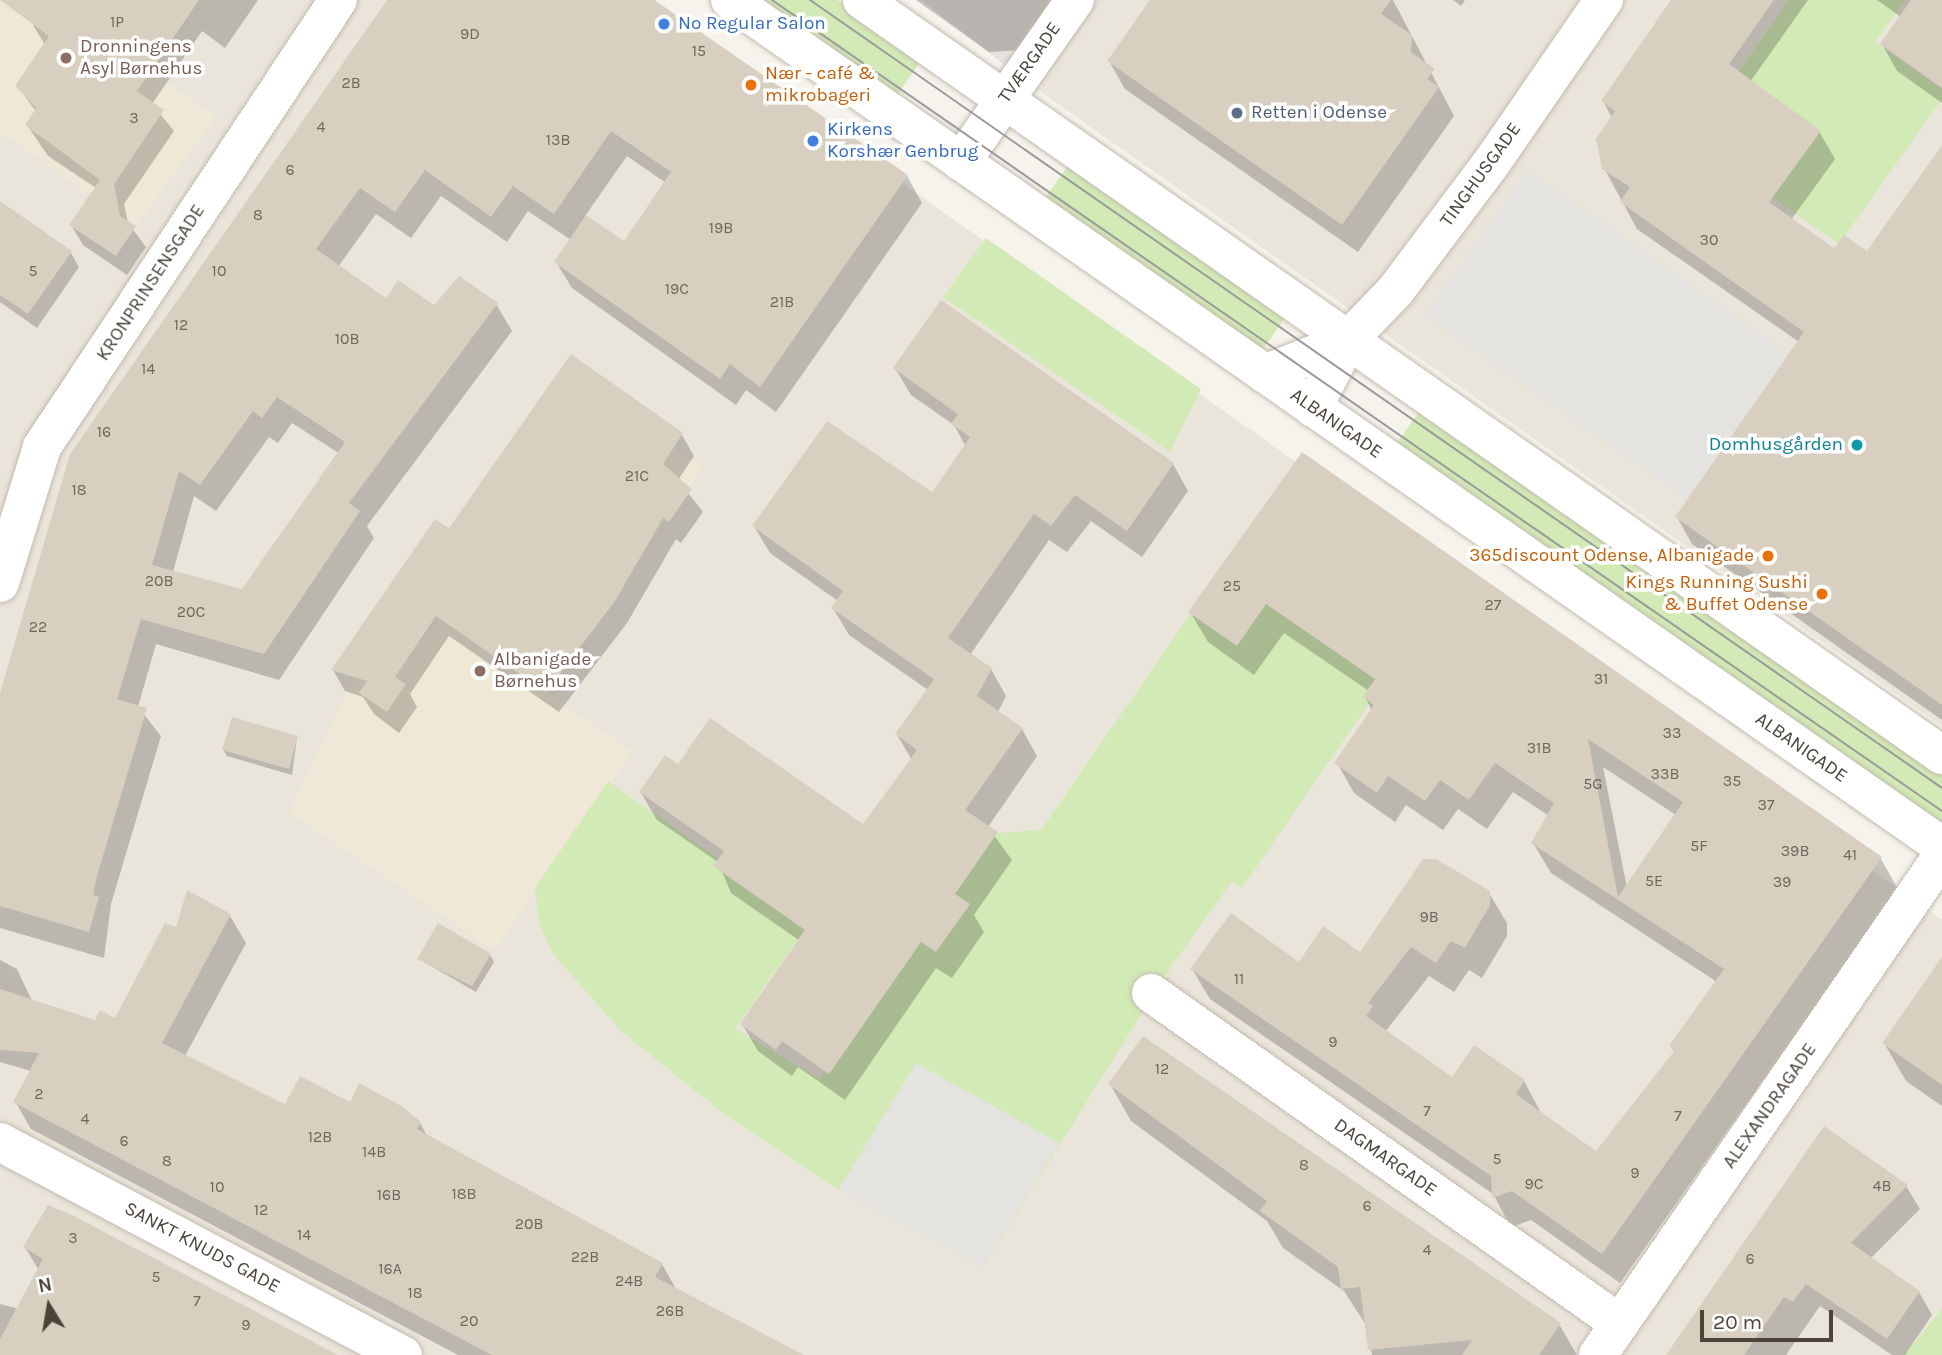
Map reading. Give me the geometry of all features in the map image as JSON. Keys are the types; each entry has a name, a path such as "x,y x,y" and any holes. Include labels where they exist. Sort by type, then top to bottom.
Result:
{"street":[{"name":"KRONPRINSENSGADE","path":"0,583 42,447 338,0"},
{"name":"ALBANIGADE","path":"730,0 1942,846"},
{"path":"862,0 1942,755"},
{"name":"TVÆRGADE","path":"961,162 1074,0"},
{"name":"TINGHUSGADE","path":"1313,408 1347,341 1474,186 1604,0"},
{"name":"TINGHUSGADE","path":"1265,374 1347,341"},
{"name":"ALEXANDRAGADE","path":"1598,1355 1942,856"},
{"name":"DAGMARGADE","path":"1151,993 1619,1323"},
{"name":"SANKT KNUDS GADE","path":"0,1142 402,1355"}],"shaded area":[{"path":"0,0 644,0 1942,920 1942,1309 1904,1355 0,1355"},
{"name":"Dronningens Asyl Børnehus","path":"0,0 48,0 216,116 136,226 0,132"},
{"path":"921,0 1103,0 1037,90"},
{"path":"1103,0 1942,0 1942,726 1038,90"},
{"path":"1528,170 1791,355 1687,499 1425,316"},
{"name":"Albanigade Børnehus","path":"601,395 702,468 546,692 633,751 494,951 289,812 364,655 395,677"},
{"path":"916,1063 1059,1143 983,1267 839,1189"}],"green space":[{"path":"748,0 837,0 922,59 894,100"},
{"path":"1789,0 1905,0 1875,42 1942,89 1942,99 1839,244 1691,140"},
{"path":"1070,163 1288,314 1258,356 1040,205"},
{"path":"986,238 1201,389 1170,452 943,297"},
{"path":"1422,408 1942,772 1942,831 1393,448"},
{"path":"1295,463 1463,567 1242,888 1232,881 1171,967 983,1267 828,1183 723,1113 622,1032 553,954 539,923 535,888 608,781 809,923 735,1029 820,1079 977,856 998,833 1041,830"},
{"path":"1942,1309 1942,1355 1904,1355"}],"building":[{"path":"0,0 199,0 137,91 164,110 114,184 120,216 136,226 116,256 69,225 100,180 25,125 36,108 15,86 49,36"},
{"path":"387,0 654,0 908,175 760,387 730,364 720,379 554,262 586,215 624,241 671,172 611,131 554,214 513,186 491,217 425,170 395,212 360,188 316,249 386,298 398,280 434,305 459,276 498,303 349,503 360,511 264,654 141,619 117,699 147,708 97,876 93,895 99,897 89,932 0,906 0,693 70,454","holes":["277,397 345,442 242,589 152,565 179,471 200,485 253,411 262,418"]},
{"path":"1150,0 1391,0 1381,14 1412,35 1411,52 1435,69 1427,79 1439,87 1342,225 1107,61"},
{"path":"1671,0 1774,0 1729,64 1821,131 1769,202 1834,248 1844,235 1867,251 1942,145 1942,705 1675,517 1804,332 1620,202 1630,187 1602,169 1596,139 1615,111 1601,101"},
{"path":"1911,0 1942,0 1942,88 1880,44"},
{"path":"0,201 72,251 28,314 0,295"},
{"path":"941,300 1174,463 1127,531 1075,495 1051,526 1034,514 948,638 992,668 977,696 1023,728 965,810 998,832 955,894 970,904 936,952 921,942 829,1074 782,1041 776,1050 740,1024 805,930 713,866 724,851 639,792 665,755 678,764 710,718 863,824 917,750 895,734 934,679 831,608 843,591 752,526 827,421 932,492 970,437 951,424 958,414 893,368"},
{"path":"571,354 683,433 663,464 692,489 669,522 663,518 615,601 546,692 436,616 395,677 406,684 387,712 359,693 367,681 331,670 435,519 449,528"},
{"path":"1302,452 1882,857 1602,1254 1512,1191 1492,1198 1491,1176 1190,969 1231,913 1299,962 1323,926 1360,952 1423,859 1436,859 1490,891 1490,905 1465,948 1451,941 1436,963 1411,947 1368,1003 1373,1006 1366,1016 1452,1077 1474,1045 1525,1080 1516,1094 1596,1151 1675,1050 1669,1046 1724,969 1531,843 1554,803 1495,763 1469,800 1440,780 1425,801 1388,776 1377,793 1334,763 1374,705 1363,697 1375,679 1266,604 1237,646 1188,612","holes":["1588,739 1683,802 1618,897"]},
{"path":"232,717 298,736 289,769 222,750"},
{"path":"187,890 231,914 162,1043 285,1104 300,1076 350,1102 359,1083 403,1107 421,1122 417,1129 663,1263 655,1277 804,1355 492,1355 13,1102 39,1053 0,1050 0,989 95,1020 100,1010 115,1018 165,923 176,927"},
{"path":"438,923 491,954 472,986 417,959"},
{"path":"1942,957 1942,1085 1882,1043"},
{"path":"1143,1036 1561,1323 1539,1355 1462,1355 1472,1340 1368,1350 1360,1287 1341,1289 1338,1267 1260,1211 1267,1201 1108,1084"},
{"path":"1824,1126 1908,1185 1851,1243 1920,1291 1887,1339 1806,1284 1793,1302 1784,1297 1744,1355 1666,1355"},
{"path":"48,1205 70,1214 338,1355 0,1355 0,1339 43,1259 23,1247"}],"tram line":[{"path":"772,0 1942,811"},
{"path":"810,0 1942,788"}],"place":[{"name":"No Regular Salon","path":"664,24"},
{"name":"Dronningens Asyl Børnehus","path":"66,58"},
{"name":"Nær - café & mikrobageri","path":"751,85"},
{"name":"Retten i Odense","path":"1237,113"},
{"name":"Kirkens Korshær Genbrug","path":"813,141"},
{"name":"Domhusgården","path":"1857,445"},
{"name":"365discount Odense, Albanigade","path":"1768,556"},
{"name":"Kings Running Sushi & Buffet Odense","path":"1822,594"},
{"name":"Albanigade Børnehus","path":"480,671"}]}
